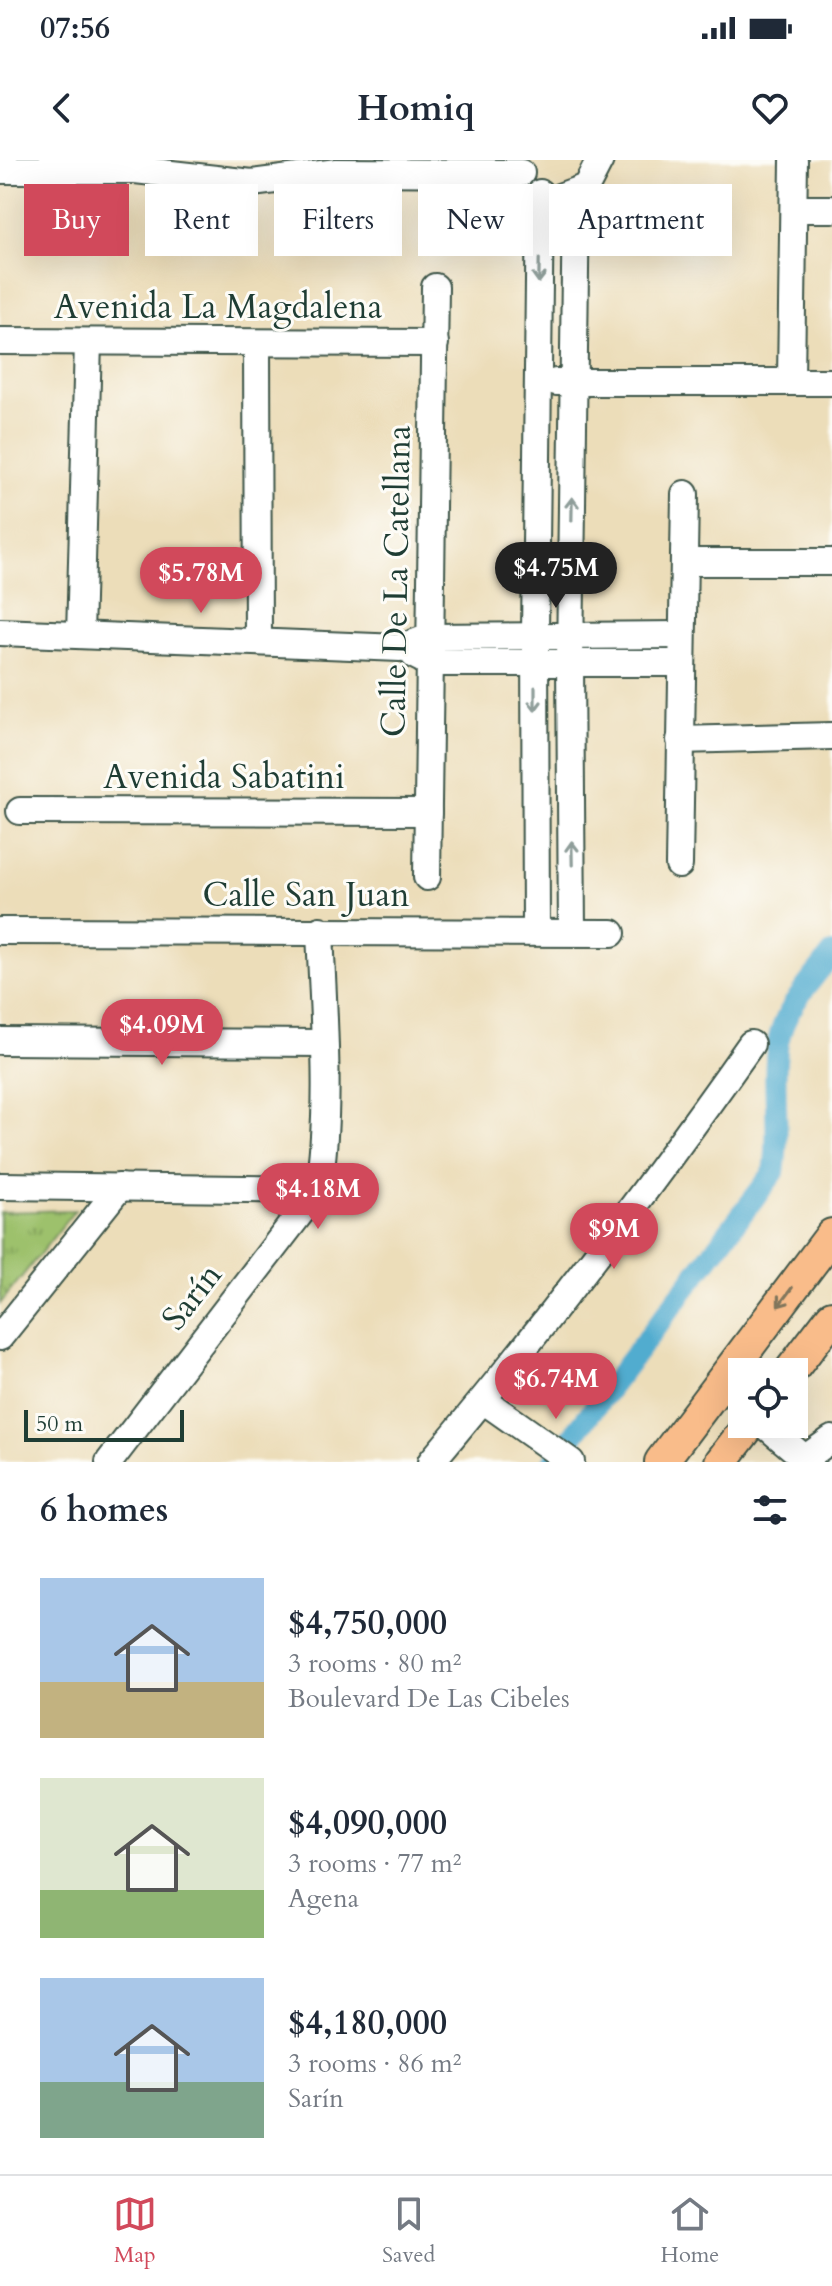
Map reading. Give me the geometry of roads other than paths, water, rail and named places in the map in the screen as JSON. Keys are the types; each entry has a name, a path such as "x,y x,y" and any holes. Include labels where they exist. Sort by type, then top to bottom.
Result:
{"main road":[{"path":"661,1462 832,1235"},
{"path":"801,1358 832,1317"},
{"path":"721,1462 739,1438"}],"street":[{"path":"587,184 594,178 600,160"},
{"path":"791,380 794,160"},
{"path":"0,170 135,165 252,183 337,166 519,167 540,193 549,196"},
{"path":"536,932 535,634 540,193"},
{"path":"794,209 832,209"},
{"path":"572,931 570,635 575,256"},
{"name":"Calle De La Catellana","path":"427,877 435,287"},
{"name":"Avenida La Magdalena","path":"0,341 435,343"},
{"path":"80,635 88,342"},
{"path":"257,344 258,642"},
{"path":"538,381 832,382"},
{"path":"679,865 685,494"},
{"path":"684,562 832,562"},
{"path":"0,632 400,648 430,637 682,635"},
{"path":"626,635 627,662"},
{"path":"482,636 482,663"},
{"path":"400,648 430,663 682,663"},
{"path":"680,740 832,736"},
{"name":"Avenida Sabatini","path":"20,811 428,812"},
{"path":"0,1186 318,1190 322,1165 324,1043 320,930"},
{"name":"Calle San Juan","path":"0,931 612,933"},
{"path":"0,1041 324,1043"},
{"path":"431,1462 483,1400 690,1131 751,1044"},
{"path":"0,1337 120,1187"},
{"name":"Sarín","path":"109,1462 318,1190"},
{"path":"483,1400 571,1462"},
{"path":"780,1438 804,1460 832,1439"}],"waterway":[{"path":"553,1462 774,1172 777,1139 775,1074 781,1030 800,996 832,954"}]}
